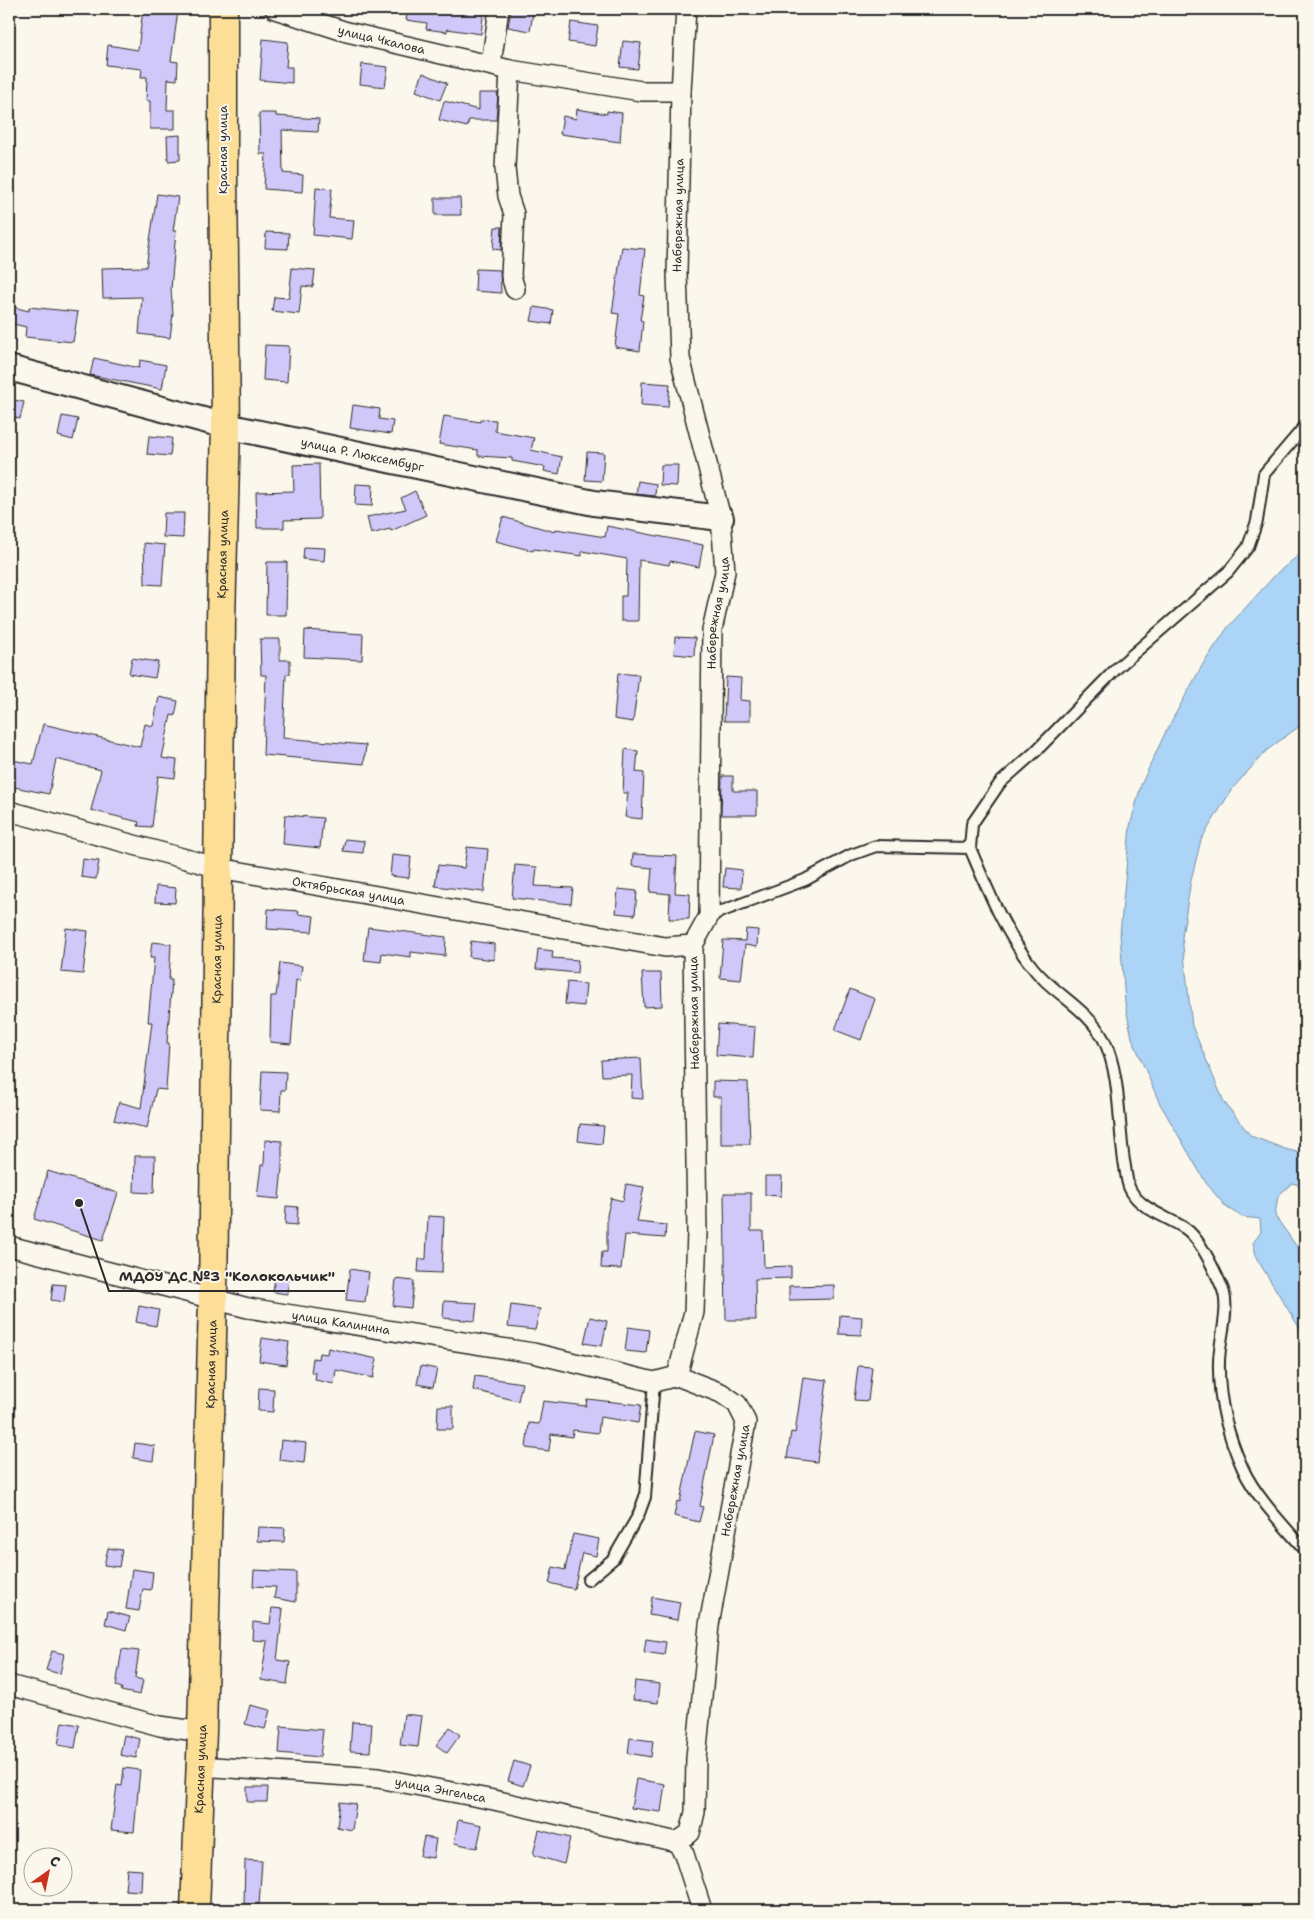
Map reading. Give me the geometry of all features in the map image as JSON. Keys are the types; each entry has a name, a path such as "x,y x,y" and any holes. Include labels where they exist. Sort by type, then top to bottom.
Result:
{"main road":[{"name":"Красная улица","path":"195,1910 202,1732 213,1299 221,620 226,426 223,9"}],"street":[{"name":"улица Чкалова","path":"275,9 348,32 491,64 510,70 641,91 681,91"},
{"path":"491,64 500,9"},
{"name":"Набережная улица","path":"677,1842 690,1833 695,1812 696,1758 709,1625 746,1422 737,1404 721,1394 677,1376 695,1302 697,1233 693,945 710,916 712,630 725,572 721,518 680,358 677,273 681,91 686,9"},
{"path":"510,70 505,168 508,196 514,214 511,276 515,289"},
{"name":"улица Р. Люксембург","path":"9,368 226,426 594,502 721,518"},
{"name":"Октябрьская улица","path":"9,811 218,868 665,947 693,945"},
{"name":"улица Калинина","path":"9,1246 248,1308 534,1353 654,1382 677,1376"},
{"path":"9,1685 160,1726 202,1732"},
{"name":"улица Энгельса","path":"200,1766 378,1778 494,1800 677,1842"},
{"path":"677,1842 684,1854 702,1910"}],"lane":[{"path":"1305,426 1264,474 1257,521 1248,547 1228,572 1116,668 1035,752 1000,783 972,824 970,848 996,912 1031,966 1089,1017 1104,1041 1114,1076 1120,1138 1129,1189 1144,1205 1188,1230 1206,1256 1222,1288 1225,1325 1219,1359 1219,1386 1225,1416 1243,1470 1271,1511 1305,1550"},
{"path":"710,916 805,880 851,854 876,846 970,848"},
{"path":"588,1580 613,1559 638,1516 645,1497 654,1382"}],"water":[{"path":"1305,550 1305,722 1266,751 1232,789 1201,840 1191,880 1182,937 1192,1026 1224,1102 1251,1136 1285,1149 1305,1154 1305,1187 1292,1183 1278,1196 1275,1216 1305,1258 1305,1337 1257,1259 1253,1243 1261,1232 1260,1219 1242,1217 1226,1207 1206,1183 1159,1102 1132,1038 1125,1003 1120,934 1130,826 1141,785 1166,731 1203,664 1228,627 1277,573"}],"building":[{"path":"143,9 178,11 171,61 178,62 177,80 168,79 167,110 175,110 175,129 150,129 150,101 146,101 147,77 141,77 142,69 106,65 108,45 138,50"},
{"path":"408,9 484,9 481,34 447,29 447,32 426,29 427,23 406,20"},
{"path":"511,10 533,13 530,31 508,27"},
{"path":"571,22 598,26 595,46 568,42"},
{"path":"263,39 288,42 286,67 292,67 292,83 260,80"},
{"path":"623,41 641,43 638,69 620,67"},
{"path":"362,64 388,67 385,87 360,84"},
{"path":"423,73 447,83 440,100 416,91"},
{"path":"479,93 498,93 496,120 469,120 467,127 439,120 444,101 479,110"},
{"path":"577,109 607,114 607,111 622,113 620,142 560,134 563,116 576,119"},
{"path":"259,113 276,113 276,116 319,119 318,132 282,130 283,173 303,175 302,192 264,189 266,154 260,154"},
{"path":"180,135 180,160 168,161 167,136"},
{"path":"316,187 332,189 329,218 354,220 352,239 313,235"},
{"path":"157,194 178,197 173,231 176,231 171,289 173,314 170,338 139,334 142,297 103,298 102,268 146,267"},
{"path":"435,198 460,198 461,215 435,215"},
{"path":"495,227 502,227 501,250 493,249"},
{"path":"266,232 289,233 288,249 265,248"},
{"path":"622,247 645,249 640,295 644,296 640,320 643,321 640,351 615,347 619,314 612,313"},
{"path":"292,268 315,270 313,287 302,286 299,314 272,311 274,297 289,298"},
{"path":"476,269 500,270 501,293 475,291"},
{"path":"9,306 29,311 29,307 78,312 73,342 25,337 26,327 9,323"},
{"path":"534,307 553,310 551,324 531,321"},
{"path":"265,345 289,346 287,382 263,380"},
{"path":"94,358 139,368 140,360 166,365 162,389 90,375"},
{"path":"642,382 670,384 668,407 641,405"},
{"path":"9,399 24,402 20,419 9,416"},
{"path":"353,405 380,409 379,419 393,421 391,434 350,428"},
{"path":"62,416 78,419 73,440 58,436"},
{"path":"444,416 480,422 480,419 496,420 495,431 534,438 531,450 562,457 559,474 544,471 545,467 512,461 512,458 478,456 478,450 439,444"},
{"path":"149,436 172,438 170,456 147,454"},
{"path":"587,452 604,453 602,481 585,480"},
{"path":"319,464 320,519 284,520 284,528 257,528 256,492 294,491 293,465"},
{"path":"661,465 678,465 677,486 660,485"},
{"path":"638,481 656,484 655,496 636,494"},
{"path":"356,484 373,485 372,506 355,505"},
{"path":"415,491 426,515 391,531 390,529 371,534 367,517 406,509 401,498"},
{"path":"164,513 184,513 183,538 163,537"},
{"path":"503,517 555,532 556,529 605,537 607,526 703,545 699,567 670,561 669,565 639,560 638,621 621,621 621,596 626,596 627,559 582,551 582,556 534,549 533,551 496,541"},
{"path":"144,543 165,545 162,585 145,584"},
{"path":"304,547 325,548 324,561 303,559"},
{"path":"267,562 287,562 286,615 266,615"},
{"path":"305,630 363,634 362,660 304,657"},
{"path":"675,637 695,638 694,656 674,654"},
{"path":"260,639 280,639 280,660 290,660 290,674 286,674 283,738 366,745 364,764 263,755 266,675 261,675"},
{"path":"132,658 158,662 155,678 129,674"},
{"path":"618,673 639,675 633,722 614,719"},
{"path":"726,677 741,678 740,700 750,701 750,721 724,721"},
{"path":"159,697 178,701 175,716 171,715 162,758 177,760 175,778 158,776 152,827 138,826 139,822 91,810 101,770 56,759 49,794 9,786 12,760 33,764 43,724 140,747 145,724 153,726"},
{"path":"625,749 638,751 636,772 644,773 642,819 625,817 628,793 623,793"},
{"path":"722,776 733,776 733,791 757,791 757,815 721,815"},
{"path":"285,815 323,818 320,848 283,844"},
{"path":"345,839 364,841 363,853 343,851"},
{"path":"467,847 488,849 484,892 435,886 438,865 464,868"},
{"path":"633,854 677,856 675,893 690,894 689,919 669,919 670,894 650,892 652,868 632,866"},
{"path":"392,855 411,857 409,878 390,876"},
{"path":"83,859 99,861 96,879 81,877"},
{"path":"515,865 537,867 535,886 573,888 571,904 512,898"},
{"path":"725,868 742,870 741,888 723,887"},
{"path":"156,886 176,888 175,903 155,902"},
{"path":"618,889 637,891 635,915 616,913"},
{"path":"268,909 299,911 298,914 314,916 312,932 267,929"},
{"path":"368,927 446,937 445,956 411,952 411,957 382,953 381,962 364,960"},
{"path":"66,928 88,931 83,974 61,972"},
{"path":"746,929 758,930 757,947 745,945 741,980 720,978 723,940 745,941"},
{"path":"471,941 494,944 494,960 469,957"},
{"path":"152,942 171,944 169,980 172,980 167,1043 169,1043 166,1090 156,1089 147,1128 114,1120 119,1102 141,1108 152,1022 148,1022 154,958 150,958"},
{"path":"538,949 553,951 552,958 578,960 577,973 536,969"},
{"path":"280,963 302,966 300,981 296,980 291,1044 270,1042 271,996 276,996"},
{"path":"642,973 661,973 662,1006 644,1007"},
{"path":"567,982 586,984 584,1006 565,1004"},
{"path":"850,989 875,999 861,1040 835,1030"},
{"path":"718,1024 755,1027 753,1058 716,1055"},
{"path":"641,1058 643,1099 631,1098 632,1075 602,1076 601,1060"},
{"path":"262,1071 286,1072 285,1090 281,1090 280,1111 260,1110"},
{"path":"713,1081 748,1082 750,1144 721,1144 721,1097 713,1097"},
{"path":"580,1124 604,1126 602,1144 578,1141"},
{"path":"265,1140 282,1141 279,1199 257,1197 261,1165 264,1165"},
{"path":"135,1156 155,1156 154,1193 134,1192"},
{"path":"48,1171 118,1193 103,1240 34,1219"},
{"path":"765,1176 782,1176 781,1196 765,1195"},
{"path":"626,1184 644,1187 637,1222 666,1225 665,1238 625,1235 621,1269 601,1268 602,1252 607,1252 607,1215 611,1198 623,1201"},
{"path":"724,1193 751,1193 751,1231 763,1231 764,1267 791,1266 791,1278 755,1279 756,1320 726,1320"},
{"path":"286,1206 298,1207 297,1225 285,1224"},
{"path":"428,1216 444,1217 442,1273 418,1272 419,1259 426,1259"},
{"path":"350,1269 369,1272 365,1302 346,1300"},
{"path":"275,1277 289,1279 287,1294 273,1292"},
{"path":"396,1279 414,1281 411,1308 393,1306"},
{"path":"53,1284 66,1285 64,1302 51,1300"},
{"path":"834,1285 834,1299 789,1300 789,1286"},
{"path":"444,1301 477,1303 475,1321 443,1318"},
{"path":"511,1305 540,1309 535,1330 508,1327"},
{"path":"139,1306 159,1310 156,1326 136,1322"},
{"path":"840,1315 862,1317 861,1335 839,1334"},
{"path":"590,1317 607,1321 602,1346 584,1343"},
{"path":"628,1327 649,1330 646,1353 625,1351"},
{"path":"262,1338 289,1342 286,1365 259,1361"},
{"path":"328,1348 377,1359 373,1378 336,1370 334,1384 315,1380 316,1373 311,1373 313,1358 318,1359 319,1353 327,1354"},
{"path":"421,1366 437,1369 433,1387 417,1384"},
{"path":"858,1366 872,1367 868,1401 854,1400"},
{"path":"475,1376 522,1383 518,1401 473,1390"},
{"path":"803,1377 827,1380 817,1462 787,1458 791,1432 795,1433"},
{"path":"259,1388 274,1389 273,1412 258,1411"},
{"path":"587,1399 641,1405 638,1423 600,1417 598,1433 573,1430 572,1437 551,1434 549,1451 526,1448 529,1423 539,1424 543,1401 586,1406"},
{"path":"438,1406 453,1406 453,1429 437,1429"},
{"path":"695,1431 714,1435 700,1506 703,1507 699,1522 674,1516 677,1501 680,1502"},
{"path":"281,1440 306,1443 304,1463 279,1460"},
{"path":"135,1443 155,1446 153,1461 133,1458"},
{"path":"258,1527 285,1528 284,1542 257,1541"},
{"path":"573,1534 599,1539 596,1556 582,1553 574,1589 549,1583 553,1567 565,1570"},
{"path":"108,1548 122,1550 119,1567 104,1565"},
{"path":"132,1569 153,1572 151,1590 143,1589 139,1611 126,1609"},
{"path":"254,1570 296,1572 296,1602 274,1598 276,1587 253,1586"},
{"path":"652,1597 680,1602 677,1620 649,1615"},
{"path":"272,1608 283,1609 277,1660 290,1662 287,1684 261,1680 267,1641 252,1640 253,1622 270,1624"},
{"path":"108,1611 130,1617 126,1630 105,1624"},
{"path":"646,1639 666,1642 664,1655 644,1652"},
{"path":"122,1649 139,1651 135,1678 143,1680 140,1695 121,1691 122,1688 116,1686"},
{"path":"52,1651 64,1654 60,1674 46,1670"},
{"path":"635,1681 660,1684 658,1703 633,1700"},
{"path":"250,1705 270,1710 265,1729 245,1724"},
{"path":"404,1714 422,1716 418,1747 400,1745"},
{"path":"62,1722 79,1725 75,1748 58,1745"},
{"path":"352,1722 372,1723 370,1752 350,1751"},
{"path":"281,1726 323,1730 320,1757 279,1753"},
{"path":"450,1727 460,1735 447,1753 436,1745"},
{"path":"124,1735 140,1739 136,1758 120,1755"},
{"path":"630,1738 653,1741 651,1757 628,1753"},
{"path":"514,1761 530,1766 523,1786 508,1781"},
{"path":"124,1768 140,1770 134,1832 111,1830 117,1785 122,1786"},
{"path":"636,1779 665,1784 661,1812 631,1808"},
{"path":"247,1787 268,1787 267,1802 247,1802"},
{"path":"340,1802 356,1804 352,1830 337,1827"},
{"path":"458,1820 482,1825 477,1848 454,1843"},
{"path":"539,1830 570,1838 564,1864 533,1855"},
{"path":"424,1837 436,1839 433,1858 420,1856"},
{"path":"245,1860 262,1861 259,1904 244,1904"},
{"path":"127,1869 142,1870 141,1891 125,1890"}],"place":[{"name":"МДОУ ДС №3 \"Колокольчик\"","path":"79,1203"}]}
